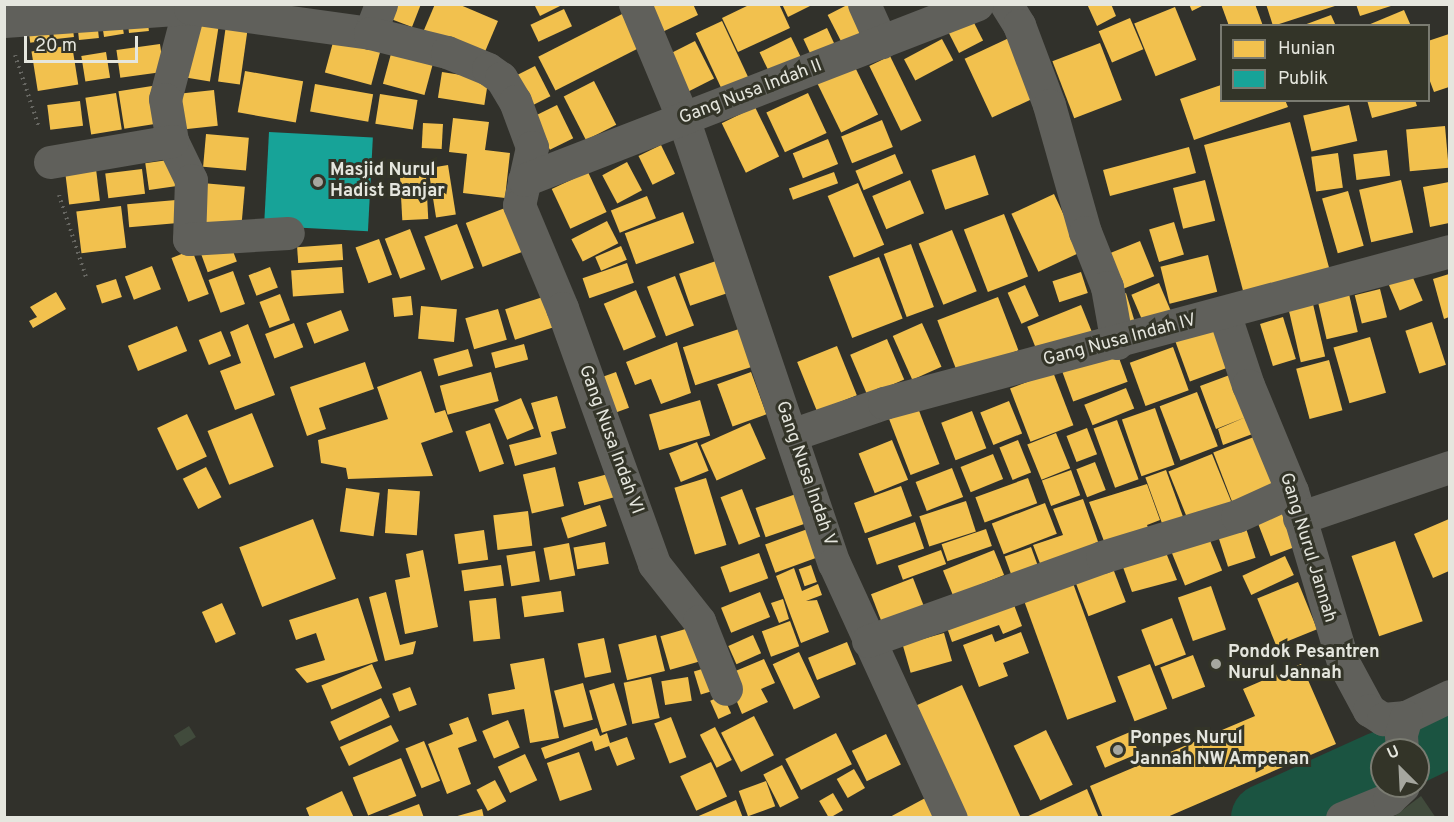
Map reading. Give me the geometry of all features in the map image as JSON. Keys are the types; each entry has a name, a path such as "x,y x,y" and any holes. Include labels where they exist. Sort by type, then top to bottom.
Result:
{"street":[{"name":"Gang Nusa Indah V","path":"635,4 684,121 834,563 951,818"},
{"path":"864,4 881,42"},
{"name":"Gang Nusa Indah II","path":"524,180 643,131 684,121 977,4"},
{"path":"1006,4 1018,25 1048,105 1085,232 1107,287 1117,343"},
{"path":"190,6 165,99 172,141 191,180 189,239 288,233"},
{"name":"Gang Nusa Indah VI","path":"4,21 190,6 376,19 501,78 515,101 532,147 519,205 562,308 654,564 699,621 726,689"},
{"path":"50,162 172,141"},
{"name":"Gang Nusa Indah IV","path":"791,435 884,403 1117,343 1449,251"},
{"name":"Gang Nurul Jannah","path":"1224,313 1248,385 1295,504 1343,662 1369,710 1403,734"},
{"path":"868,640 1102,557 1237,516 1449,467"},
{"path":"1403,734 1449,696"},
{"path":"1342,818 1390,798"}],"building: Hunian":[{"path":"388,4 421,4 412,27 383,16"},
{"path":"435,4 458,4 498,21 484,54 424,30"},
{"path":"534,4 564,4 540,16"},
{"path":"646,4 693,4 698,15 658,34"},
{"path":"751,4 779,4 790,28 738,52 722,18"},
{"path":"782,4 814,4 788,17"},
{"path":"849,4 864,33 843,44 828,15"},
{"path":"1087,4 1111,4 1116,16 1097,26"},
{"path":"1189,4 1206,4 1192,11"},
{"path":"1221,4 1255,4 1262,24 1228,24"},
{"path":"1266,4 1338,4 1279,24 1272,24"},
{"path":"1356,4 1394,4 1394,5 1360,16"},
{"path":"1175,7 1196,60 1156,76 1134,23"},
{"path":"564,9 572,26 538,42 530,25"},
{"path":"630,10 647,44 555,91 538,57"},
{"path":"1404,10 1410,24 1370,24"},
{"path":"147,13 149,31 129,33 127,15"},
{"path":"969,13 983,41 959,53 945,25"},
{"path":"1331,15 1335,24 1307,24"},
{"path":"121,16 124,34 104,37 101,19"},
{"path":"1130,18 1143,49 1112,63 1099,31"},
{"path":"97,20 99,38 79,40 77,22"},
{"path":"72,21 74,37 54,39 52,23"},
{"path":"722,21 749,80 723,92 696,33"},
{"path":"193,22 219,26 210,81 184,77"},
{"path":"48,25 50,40 30,43 28,28"},
{"path":"226,25 248,28 240,85 218,81"},
{"path":"827,28 835,45 811,56 803,39"},
{"path":"336,31 382,43 371,85 325,73"},
{"path":"1449,34 1449,87 1434,92 1430,81 1430,40"},
{"path":"791,37 802,59 771,75 760,52"},
{"path":"1009,38 1036,97 992,118 965,59"},
{"path":"942,39 953,60 915,80 904,59"},
{"path":"695,41 714,78 686,92 667,55"},
{"path":"1100,43 1122,100 1074,118 1052,61"},
{"path":"160,44 164,72 120,78 116,50"},
{"path":"72,45 78,85 38,91 32,51"},
{"path":"392,50 434,61 424,95 383,84"},
{"path":"106,52 110,78 85,82 81,56"},
{"path":"890,56 922,121 901,131 869,66"},
{"path":"854,65 878,114 841,132 817,83"},
{"path":"535,66 550,96 533,105 517,75"},
{"path":"245,71 303,81 296,123 238,112"},
{"path":"442,72 488,79 484,105 438,98"},
{"path":"594,81 616,125 586,140 564,96"},
{"path":"315,84 373,94 368,122 310,112"},
{"path":"1220,85 1220,102 1286,102 1288,107 1194,140 1180,99"},
{"path":"152,86 158,124 124,129 118,91"},
{"path":"214,90 218,126 178,130 174,94"},
{"path":"116,93 122,130 91,134 85,98"},
{"path":"808,93 827,133 785,152 766,112"},
{"path":"380,94 418,100 413,130 375,124"},
{"path":"80,101 83,126 50,130 47,105"},
{"path":"1368,102 1416,102 1417,106 1372,118"},
{"path":"557,105 573,138 550,150 534,116"},
{"path":"1349,105 1357,141 1312,152 1303,116"},
{"path":"755,107 779,156 746,173 722,123"},
{"path":"453,118 489,122 485,150 510,153 505,198 463,193 467,154 449,152"},
{"path":"882,120 893,147 852,163 841,136"},
{"path":"1290,122 1331,275 1245,298 1204,145"},
{"path":"423,123 443,124 442,149 422,148"},
{"path":"1445,126 1449,168 1410,171 1406,129"},
{"path":"206,134 249,138 246,171 203,167"},
{"path":"828,139 838,164 803,178 793,153"},
{"path":"661,145 675,174 653,185 639,156"},
{"path":"1189,147 1196,173 1110,196 1103,170"},
{"path":"1387,150 1390,176 1356,180 1353,154"},
{"path":"1338,153 1343,188 1316,191 1311,157"},
{"path":"895,154 903,173 864,190 855,171"},
{"path":"975,155 989,195 945,210 932,170"},
{"path":"175,159 179,186 149,190 145,163"},
{"path":"627,162 642,190 617,203 602,175"},
{"path":"448,165 456,214 436,218 428,168"},
{"path":"96,169 100,201 69,205 65,173"},
{"path":"142,169 145,194 108,198 105,174"},
{"path":"588,172 607,212 570,229 552,189"},
{"path":"834,172 838,183 793,200 789,188"},
{"path":"426,176 428,219 402,220 400,177"},
{"path":"910,180 924,213 886,229 872,196"},
{"path":"1205,180 1215,221 1183,229 1173,188"},
{"path":"1401,180 1413,233 1371,242 1359,190"},
{"path":"1449,182 1449,223 1430,227 1423,187"},
{"path":"202,183 245,187 241,232 198,228"},
{"path":"858,183 884,245 854,258 828,196"},
{"path":"1348,191 1364,246 1338,253 1322,198"},
{"path":"1054,194 1081,252 1038,272 1011,214"},
{"path":"647,196 656,218 620,233 611,211"},
{"path":"176,200 178,223 129,227 127,204"},
{"path":"121,206 126,248 81,253 76,211"},
{"path":"505,208 522,252 483,267 466,223"},
{"path":"683,212 694,243 636,264 625,233"},
{"path":"1004,214 1028,277 988,292 964,229"},
{"path":"607,221 618,243 583,261 571,239"},
{"path":"1174,222 1184,255 1159,262 1149,230"},
{"path":"457,224 474,268 441,280 424,237"},
{"path":"410,229 425,269 400,279 385,239"},
{"path":"952,230 977,291 943,305 919,243"},
{"path":"379,239 392,275 369,283 356,248"},
{"path":"229,240 237,262 208,272 200,251"},
{"path":"1140,241 1154,276 1123,289 1108,254"},
{"path":"342,244 343,260 298,263 297,247"},
{"path":"911,244 934,307 907,317 884,254"},
{"path":"621,246 627,260 601,271 595,257"},
{"path":"192,250 209,294 188,302 171,258"},
{"path":"1208,255 1217,292 1170,304 1160,267"},
{"path":"879,257 903,319 852,338 829,276"},
{"path":"716,261 727,293 690,306 679,274"},
{"path":"627,263 634,283 589,298 583,278"},
{"path":"152,266 161,289 134,300 125,276"},
{"path":"270,267 278,288 256,296 249,275"},
{"path":"342,267 344,293 293,296 291,271"},
{"path":"233,271 245,304 221,313 209,280"},
{"path":"1081,272 1088,293 1059,302 1052,281"},
{"path":"1411,273 1423,301 1400,310 1388,283"},
{"path":"1449,274 1449,317 1444,319 1433,279"},
{"path":"675,276 694,325 666,336 647,287"},
{"path":"116,279 122,297 102,304 96,285"},
{"path":"1159,283 1174,319 1147,331 1131,295"},
{"path":"1025,285 1039,316 1021,324 1008,293"},
{"path":"1380,289 1387,317 1362,323 1355,295"},
{"path":"636,290 656,337 624,351 604,304"},
{"path":"56,292 66,309 33,328 29,321 37,317 30,307"},
{"path":"1126,293 1138,332 1127,336 1115,297"},
{"path":"280,294 290,320 269,328 259,302"},
{"path":"1349,294 1358,332 1327,339 1318,301"},
{"path":"411,296 413,315 394,317 392,298"},
{"path":"546,296 556,326 515,340 505,309"},
{"path":"998,297 1018,350 958,374 937,320"},
{"path":"1313,304 1325,357 1301,362 1289,310"},
{"path":"1081,305 1094,337 1040,359 1027,327"},
{"path":"421,306 457,309 454,342 418,339"},
{"path":"498,309 507,340 474,349 465,318"},
{"path":"341,310 349,331 314,344 306,323"},
{"path":"1283,317 1296,359 1273,366 1260,324"},
{"path":"1432,322 1446,365 1419,373 1405,331"},
{"path":"294,323 303,347 274,358 265,334"},
{"path":"922,323 942,367 912,380 893,336"},
{"path":"248,324 275,395 235,410 220,371 241,363 230,332"},
{"path":"1219,324 1234,365 1190,381 1175,340"},
{"path":"177,326 187,351 138,371 128,346"},
{"path":"739,329 751,367 695,385 683,347"},
{"path":"221,331 231,356 209,365 199,340"},
{"path":"1370,337 1386,393 1349,403 1333,347"},
{"path":"887,339 904,380 867,395 850,355"},
{"path":"677,342 691,393 661,404 651,379 635,385 626,362"},
{"path":"524,344 528,359 495,368 491,353"},
{"path":"837,346 857,395 817,411 797,362"},
{"path":"1115,347 1128,382 1073,402 1060,367"},
{"path":"1173,347 1189,390 1146,406 1130,363"},
{"path":"468,349 473,366 438,376 433,359"},
{"path":"1329,360 1342,410 1310,419 1296,369"},
{"path":"365,362 374,389 319,408 326,429 307,436 290,387"},
{"path":"421,371 435,413 445,410 453,432 421,443 433,476 348,479 346,468 321,463 318,440 388,419 377,387"},
{"path":"491,372 499,401 448,415 440,386"},
{"path":"616,372 629,408 606,416 593,381"},
{"path":"751,372 766,414 733,427 717,384"},
{"path":"1053,372 1073,425 1030,442 1010,388"},
{"path":"1235,373 1255,433 1223,445 1218,429 1246,417 1216,429 1200,386"},
{"path":"1126,388 1134,408 1093,425 1084,405"},
{"path":"1197,392 1218,446 1180,460 1160,406"},
{"path":"557,396 566,428 551,432 557,454 515,466 509,445 541,437 531,403"},
{"path":"521,398 534,428 507,440 494,409"},
{"path":"700,400 710,436 659,450 649,415"},
{"path":"1009,401 1022,433 993,445 980,413"},
{"path":"918,408 940,464 911,475 889,419"},
{"path":"1155,408 1175,465 1141,476 1122,419"},
{"path":"972,411 986,448 956,460 941,423"},
{"path":"252,413 274,467 229,485 207,431"},
{"path":"187,414 207,457 177,471 157,428"},
{"path":"1117,420 1139,479 1115,488 1094,429"},
{"path":"490,423 504,464 479,472 465,431"},
{"path":"750,423 766,459 717,481 701,445"},
{"path":"1087,428 1097,454 1076,462 1066,436"},
{"path":"1056,433 1070,468 1041,480 1027,445"},
{"path":"1259,435 1278,484 1232,502 1213,453"},
{"path":"892,440 908,480 875,493 859,453"},
{"path":"1018,440 1031,472 1013,480 999,447"},
{"path":"697,442 709,471 681,482 669,453"},
{"path":"993,454 1003,479 971,492 961,467"},
{"path":"1212,454 1231,502 1188,520 1168,472"},
{"path":"1095,462 1106,490 1087,497 1076,469"},
{"path":"206,467 221,497 198,509 183,479"},
{"path":"555,467 564,506 532,513 523,474"},
{"path":"952,468 963,497 927,511 916,482"},
{"path":"1071,470 1080,495 1051,506 1042,481"},
{"path":"1166,470 1184,520 1163,527 1145,478"},
{"path":"608,474 614,497 584,505 578,482"},
{"path":"706,478 726,545 695,555 674,488"},
{"path":"1028,478 1037,503 985,523 975,497"},
{"path":"1147,484 1160,520 1147,525 1150,532 1107,549 1089,502"},
{"path":"901,486 912,516 865,533 854,503"},
{"path":"346,488 380,493 374,536 340,532"},
{"path":"388,489 420,491 417,535 385,533"},
{"path":"742,489 760,537 739,545 721,497"},
{"path":"799,493 809,522 766,537 756,508"},
{"path":"1083,499 1102,553 1044,574 1033,545 1063,535 1053,509"},
{"path":"966,501 976,531 929,547 919,516"},
{"path":"1045,503 1057,534 1004,554 992,523"},
{"path":"1278,503 1295,547 1271,556 1254,512"},
{"path":"600,505 607,526 568,539 561,518"},
{"path":"528,511 532,546 498,550 493,515"},
{"path":"1242,516 1256,558 1228,567 1214,525"},
{"path":"313,519 336,579 262,607 239,547"},
{"path":"1449,519 1449,571 1433,578 1414,534"},
{"path":"915,522 924,548 877,565 868,538"},
{"path":"813,527 823,555 775,573 765,544"},
{"path":"986,529 992,546 947,561 942,544"},
{"path":"484,530 488,560 458,564 454,534"},
{"path":"1209,538 1222,570 1185,585 1172,553"},
{"path":"1395,541 1423,621 1379,636 1352,556"},
{"path":"605,542 609,564 577,569 573,548"},
{"path":"569,543 575,575 550,580 543,548"},
{"path":"1163,545 1177,580 1132,592 1119,556"},
{"path":"1031,547 1040,572 1014,582 1005,557"},
{"path":"423,550 438,627 405,634 395,580 410,577 406,554"},
{"path":"941,550 946,564 903,580 898,566"},
{"path":"994,550 1004,575 953,596 943,571"},
{"path":"535,551 540,582 511,586 506,556"},
{"path":"759,553 768,578 730,592 720,567"},
{"path":"1285,556 1294,575 1251,595 1242,576"},
{"path":"1109,558 1126,602 1089,616 1072,572"},
{"path":"501,565 504,586 464,591 461,571"},
{"path":"811,565 817,582 805,586 799,569"},
{"path":"794,568 802,591 818,584 822,595 806,601 817,600 829,632 801,643 776,576"},
{"path":"1070,575 1116,702 1067,720 1021,593"},
{"path":"913,578 925,609 883,625 871,594"},
{"path":"1298,582 1317,629 1276,646 1257,598"},
{"path":"1211,586 1226,629 1193,641 1178,597"},
{"path":"561,591 564,612 524,617 521,597"},
{"path":"386,592 400,645 416,641 413,654 385,661 369,597"},
{"path":"760,592 770,617 731,633 721,608"},
{"path":"1011,597 1022,626 1003,634 999,625 952,642 945,622"},
{"path":"358,598 378,661 307,683 295,669 325,660 316,633 296,640 289,620"},
{"path":"496,598 500,639 473,642 469,601"},
{"path":"783,599 789,619 779,623 771,603"},
{"path":"222,603 236,634 216,643 202,612"},
{"path":"1172,618 1186,654 1155,666 1141,630"},
{"path":"790,621 799,646 771,657 762,631"},
{"path":"696,626 706,660 670,670 660,636"},
{"path":"1021,632 1029,653 1003,663 1008,676 979,687 963,645 992,634 995,642"},
{"path":"944,633 952,661 911,673 903,645"},
{"path":"656,635 665,671 627,680 618,644"},
{"path":"753,635 761,653 736,664 728,646"},
{"path":"604,638 611,672 585,678 578,644"},
{"path":"847,642 856,664 817,680 808,658"},
{"path":"799,652 820,697 794,710 773,664"},
{"path":"1193,655 1205,687 1173,699 1160,668"},
{"path":"544,658 559,738 530,743 524,709 492,715 488,694 515,689 510,664"},
{"path":"764,659 775,683 761,689 768,702 742,714 726,675"},
{"path":"372,664 382,688 332,709 321,685"},
{"path":"1150,664 1167,709 1135,721 1117,677"},
{"path":"1301,664 1336,744 1165,818 1103,818 1090,786 1255,716 1243,689"},
{"path":"712,666 719,689 701,695 694,672"},
{"path":"651,677 660,718 632,724 624,683"},
{"path":"688,677 692,701 665,705 661,681"},
{"path":"583,683 593,720 564,727 554,691"},
{"path":"614,683 627,725 602,733 589,691"},
{"path":"962,685 1021,818 965,818 915,706"},
{"path":"410,687 417,705 399,712 392,694"},
{"path":"723,695 731,713 718,719 710,701"},
{"path":"381,698 390,717 339,741 330,722"},
{"path":"754,716 774,755 741,772 721,733"},
{"path":"468,717 477,741 458,748 471,784 447,794 428,744 453,734 449,724"},
{"path":"671,717 686,757 670,764 654,723"},
{"path":"508,720 520,748 494,759 482,731"},
{"path":"391,725 399,741 349,766 340,747"},
{"path":"715,727 732,760 717,768 700,735"},
{"path":"597,728 600,736 607,733 610,743 627,737 635,759 617,766 609,746 595,751 592,741 545,759 541,748"},
{"path":"1046,730 1073,785 1040,801 1014,746"},
{"name":"Ponpes Nurul Jannah NW Ampenan","path":"1130,732 1139,753 1105,768 1096,746"},
{"path":"836,733 852,764 801,790 785,759"},
{"path":"886,734 901,765 867,781 852,751"},
{"path":"424,741 440,781 422,788 405,748"},
{"path":"579,752 592,790 560,801 547,763"},
{"path":"525,754 537,780 510,793 498,767"},
{"path":"401,758 416,796 368,815 353,777"},
{"path":"711,762 727,796 696,811 680,776"},
{"path":"782,765 799,798 780,808 763,775"},
{"path":"854,769 865,788 848,798 837,779"},
{"path":"495,780 506,801 488,811 476,790"},
{"path":"766,781 775,806 748,816 739,791"},
{"path":"1087,789 1099,818 1024,818"},
{"path":"342,791 354,818 310,818 306,808"},
{"path":"833,793 843,810 829,818 819,801"},
{"path":"929,796 940,818 888,818"},
{"path":"736,800 743,818 694,818"},
{"path":"419,804 424,818 385,818 385,817"},
{"path":"482,809 484,818 454,818 454,817"}],"building: Publik":[{"name":"Masjid Nurul Hadist Banjar","path":"269,132 373,137 368,231 264,226"}],"building: Lainnya":[{"path":"189,726 196,737 181,747 174,736"},
{"path":"1418,798 1422,798 1436,818 1392,818"}],"waterway":[{"path":"1430,742 1450,732"},
{"path":"1265,818 1370,770"}],"place":[{"name":"Masjid Nurul Hadist Banjar","path":"318,182"},
{"name":"Pondok Pesantren Nurul Jannah","path":"1216,664"},
{"name":"Ponpes Nurul Jannah NW Ampenan","path":"1118,750"}]}
